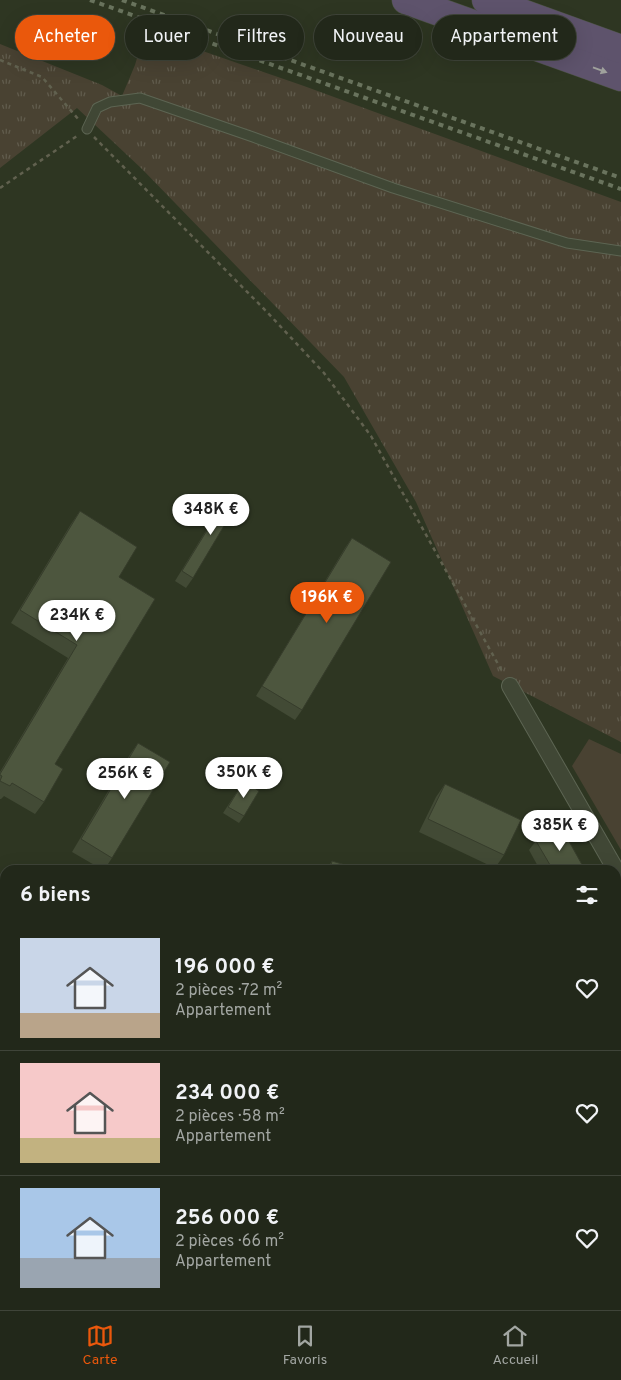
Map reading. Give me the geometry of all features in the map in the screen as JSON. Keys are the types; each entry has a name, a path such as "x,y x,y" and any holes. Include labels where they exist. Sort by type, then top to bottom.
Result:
{"highway":[{"path":"406,0 621,78"},
{"path":"486,0 621,49"}],"street":[{"path":"510,686 613,865"}],"lane":[{"path":"86,129 97,108 110,102 140,98 402,191 568,243 621,251"}],"path":[{"path":"0,60 42,77 86,129 260,304 324,373 371,436 510,686"},
{"path":"0,188 86,129"}],"green space":[{"path":"0,44 15,50 15,60 40,60 102,85 122,96 136,60 208,60 208,53 218,56 218,60 229,60 304,86 621,202 621,742 493,676 416,502 344,377 142,169 77,108 0,168"},
{"path":"589,739 621,754 621,850 572,766"}],"building":[{"path":"230,493 240,499 193,578 182,571"},
{"path":"80,511 137,547 119,577 155,599 55,764 63,769 44,802 12,783 10,786 0,781 2,776 0,774 77,645 20,610"},
{"path":"352,538 391,562 302,710 262,686"},
{"path":"138,743 170,762 112,858 81,839"},
{"path":"244,781 259,791 244,816 228,807"},
{"path":"445,784 521,820 504,855 428,819"},
{"path":"561,827 582,865 550,865 536,841"},
{"path":"332,861 345,865 331,865"}],"railway":[{"path":"90,0 621,189"},
{"path":"122,0 621,178"}]}
